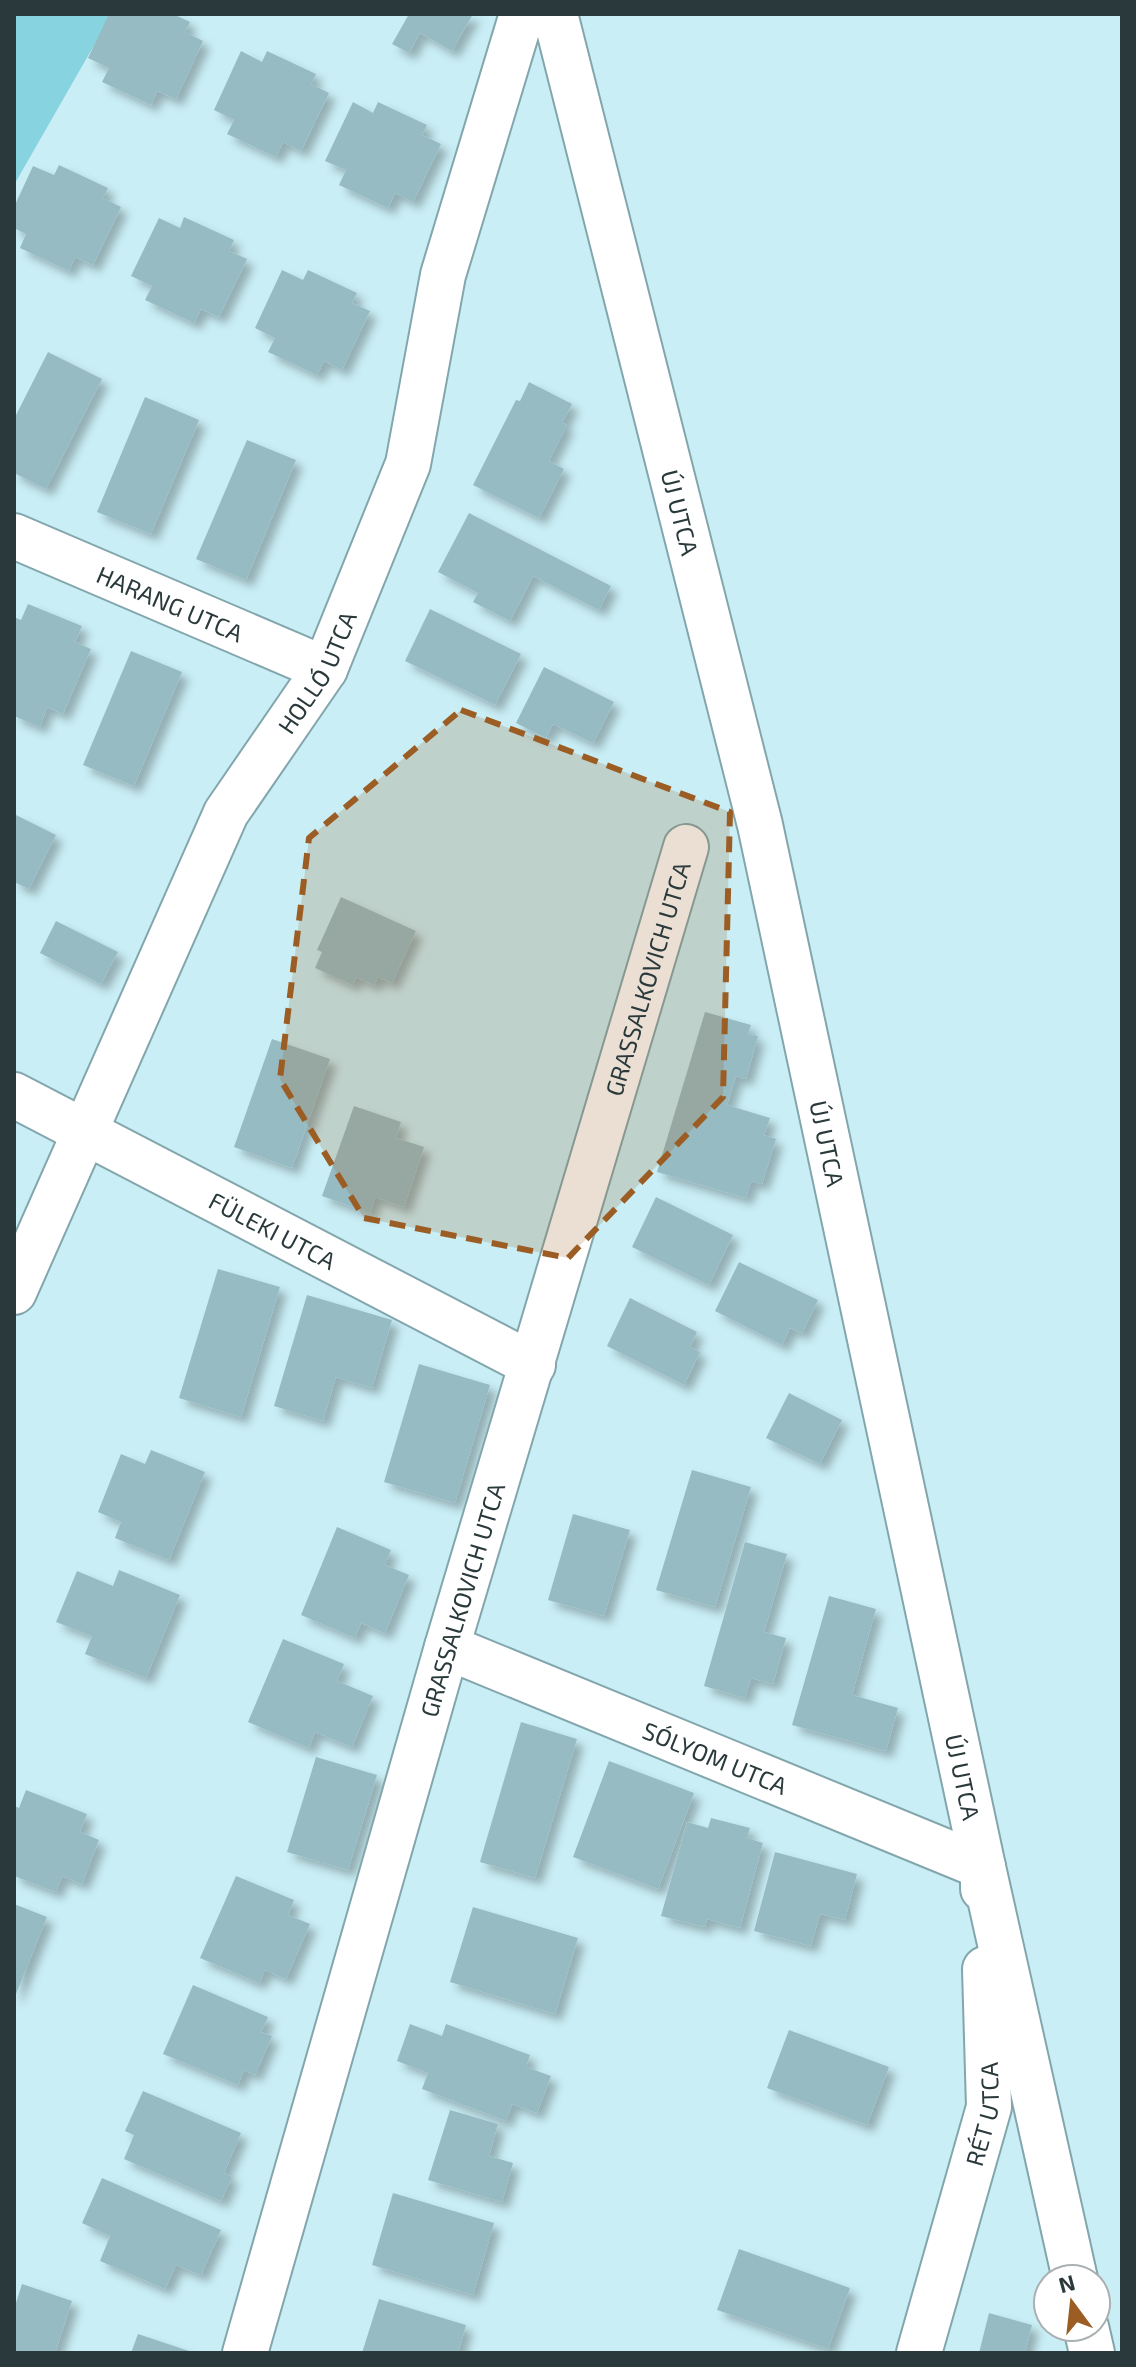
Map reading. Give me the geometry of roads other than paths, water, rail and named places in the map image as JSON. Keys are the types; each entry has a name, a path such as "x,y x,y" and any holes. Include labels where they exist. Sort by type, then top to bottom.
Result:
{"street":[{"name":"HOLLÓ UTCA","path":"14,1292 226,813 325,669 408,464 443,275 522,14"},
{"name":"ÚJ UTCA","path":"555,14 760,825 983,1867 1071,2263"},
{"name":"HARANG UTCA","path":"14,536 325,669"},
{"name":"GRASSALKOVICH UTCA","path":"245,2353 447,1647 686,847"},
{"name":"FÜLEKI UTCA","path":"14,1095 533,1365"},
{"name":"SÓLYOM UTCA","path":"447,1647 983,1867"},
{"name":"RÉT UTCA","path":"919,2353 989,2107 983,1867"}]}
